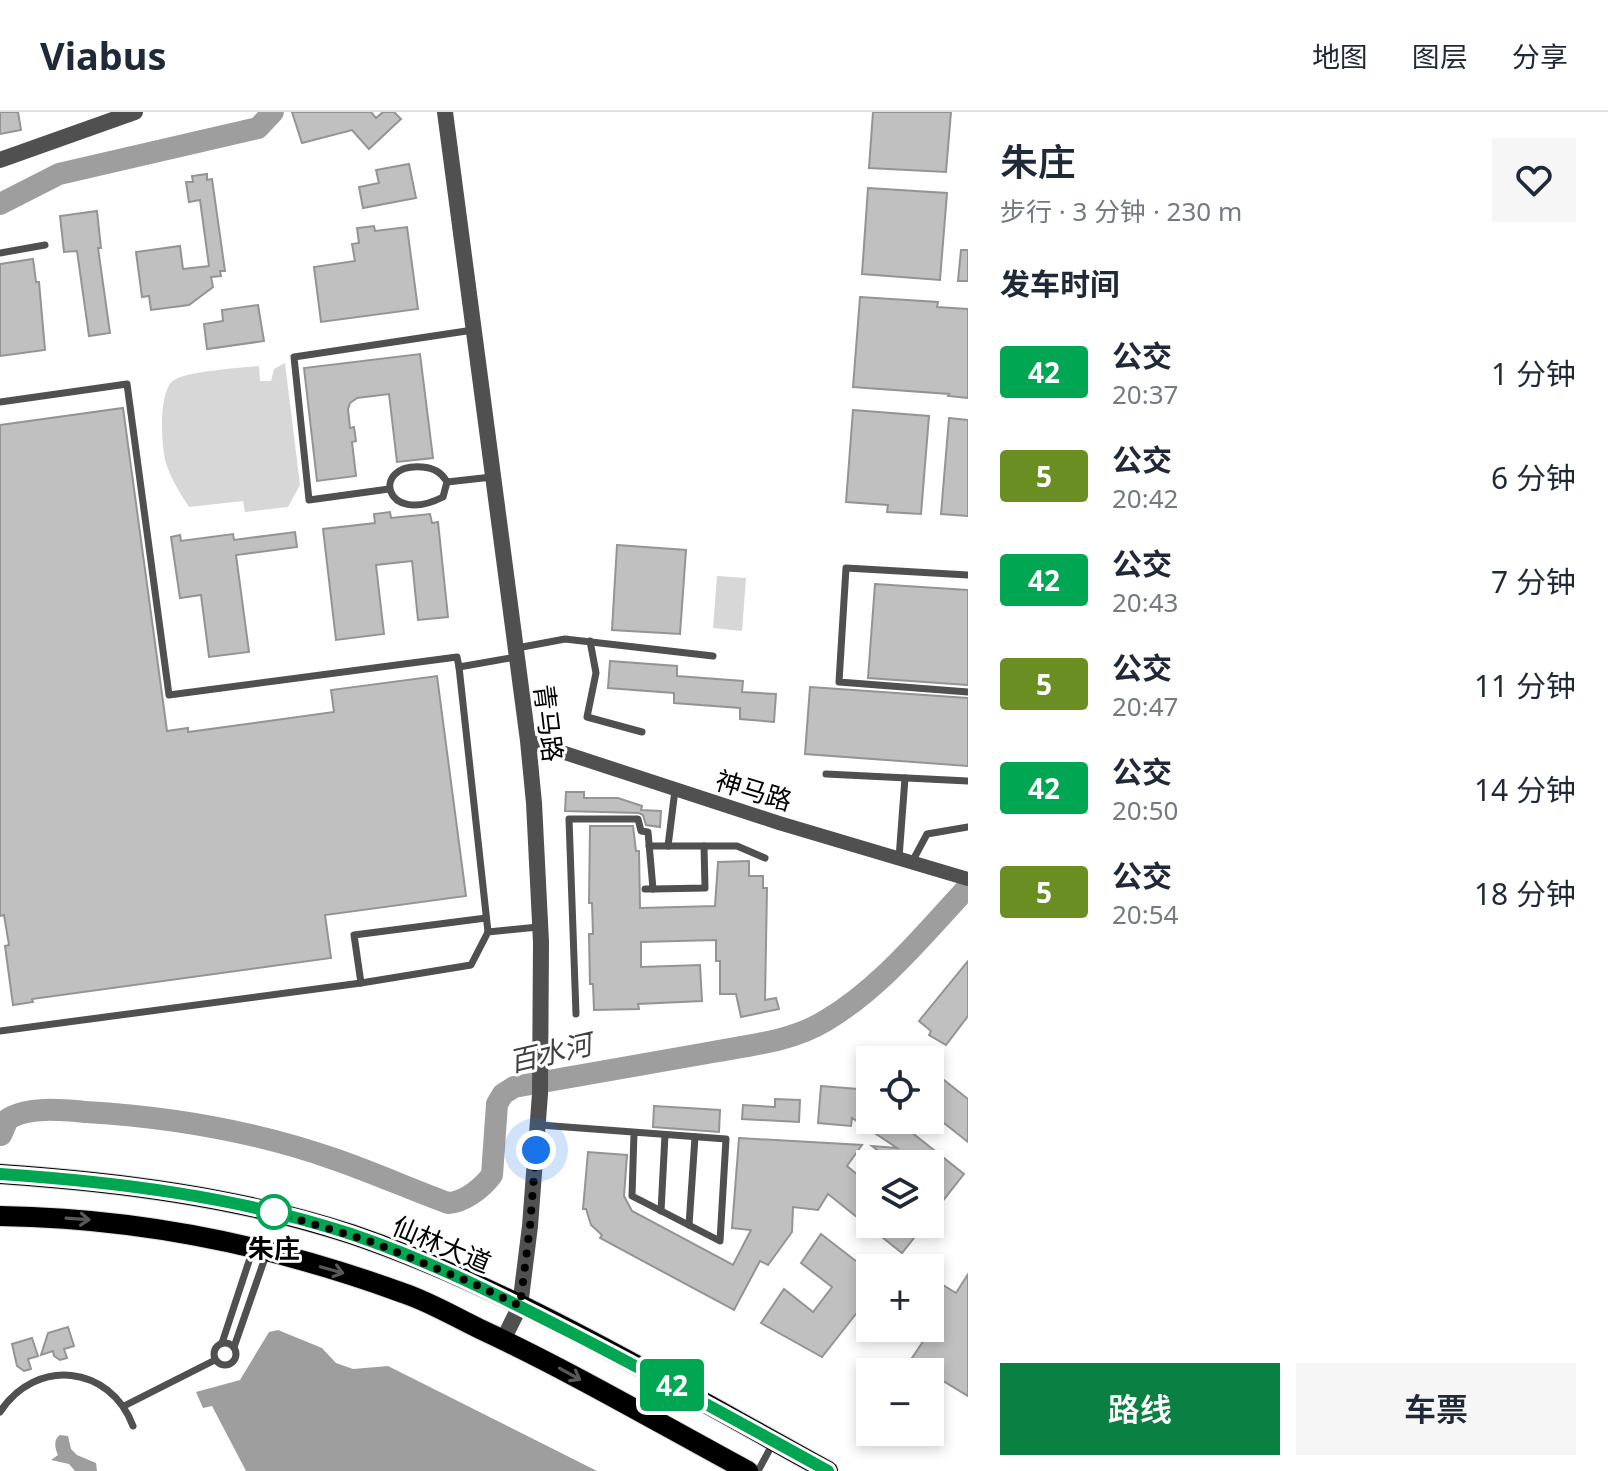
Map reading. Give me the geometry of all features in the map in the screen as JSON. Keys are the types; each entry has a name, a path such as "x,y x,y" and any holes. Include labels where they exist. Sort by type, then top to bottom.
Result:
{"main road":[{"name":"仙林大道","path":"0,1174 112,1184 242,1205 351,1234 520,1306 828,1471"},
{"path":"0,1216 121,1222 260,1249 398,1291 503,1340 748,1471"},
{"path":"398,1291 413,1258"}],"street":[{"path":"0,160 135,112"},
{"name":"青马路","path":"445,112 528,741 541,926 540,1094 530,1226 520,1306 503,1340"},
{"name":"神马路","path":"528,741 675,790 968,879"}],"lane":[{"path":"0,253 45,245"},
{"path":"389,489 309,500 294,357 473,330"},
{"path":"0,402 127,384 169,695 457,657 488,932 471,965 361,983 0,1031"},
{"path":"415,467 441,473 447,482 443,497 415,506 401,504 389,489 392,477 400,470 415,467"},
{"path":"447,482 492,477"},
{"path":"968,575 846,568 839,682 968,692"},
{"path":"459,667 565,639 713,656"},
{"path":"590,641 596,673 587,717 642,732"},
{"path":"826,774 968,781"},
{"path":"905,778 906,860"},
{"path":"668,846 675,790"},
{"path":"576,1014 569,819 638,819 641,831 648,832 649,889 705,888 704,846"},
{"path":"906,860 927,834 968,827"},
{"path":"649,846 737,846 765,858"},
{"path":"361,983 354,935 486,918"},
{"path":"488,932 541,926"},
{"path":"537,1125 726,1139 720,1241 632,1196 634,1133"},
{"path":"661,1211 665,1135"},
{"path":"689,1225 695,1137"},
{"path":"215,1360 214,1352 222,1343 260,1249"},
{"path":"215,1360 224,1365 232,1363 236,1355 234,1347 260,1249"},
{"path":"222,1343 234,1347"},
{"path":"124,1406 215,1360"},
{"path":"0,1412 23,1387 55,1375 89,1379 108,1390 124,1406 133,1426"},
{"path":"758,1471 774,1440"}],"shaded area":[{"path":"285,363 300,485 288,507 245,512 243,501 189,507 173,480 164,455 162,419 169,386 174,380 191,374 259,366 260,381 271,381 274,369"},
{"path":"717,576 746,578 742,631 713,628"},
{"path":"278,1330 322,1348 336,1363 353,1369 388,1366 597,1471 246,1471 212,1406 203,1408 196,1392 240,1380 269,1332"},
{"path":"60,1435 68,1436 71,1449 77,1455 96,1463 97,1471 75,1471 69,1464 51,1460 58,1455 55,1447"}],"building":[{"path":"0,112 18,112 21,130 0,134"},
{"path":"292,112 371,112 376,118 383,112 394,112 401,119 369,149 352,130 302,143"},
{"path":"873,112 951,112 946,172 869,168"},
{"path":"409,164 416,198 363,208 359,187 379,183 376,170"},
{"path":"207,174 207,180 212,179 225,271 220,271 221,276 211,277 213,287 189,305 151,310 149,296 142,297 136,252 180,246 183,269 209,266 200,200 189,202 186,182 193,182 192,176"},
{"path":"868,188 947,193 940,280 862,274"},
{"path":"97,211 101,248 98,248 110,333 89,336 77,251 64,252 60,216"},
{"path":"374,226 375,231 407,227 418,309 321,322 314,267 355,261 352,244 359,243 357,228"},
{"path":"961,250 968,250 968,281 958,281"},
{"path":"33,259 36,282 39,282 45,350 0,356 0,264"},
{"path":"860,297 938,302 937,307 968,309 968,398 853,387"},
{"path":"258,305 264,341 207,349 204,324 223,321 222,310"},
{"path":"420,354 433,458 397,462 389,394 357,398 348,409 350,428 354,427 356,441 352,442 356,476 317,481 304,368"},
{"path":"123,408 167,731 188,728 188,732 334,712 331,690 437,676 466,896 325,915 331,958 32,999 33,1002 13,1005 5,946 9,945 4,915 0,916 0,425"},
{"path":"853,410 929,416 921,514 887,512 888,505 846,502"},
{"path":"949,418 968,420 968,516 941,514"},
{"path":"390,512 391,518 430,514 432,523 438,522 448,617 418,620 412,561 376,565 384,634 336,640 323,529 375,523 374,514"},
{"path":"295,532 297,547 236,555 249,652 209,657 201,595 180,598 171,537 180,535 181,541 233,534 234,540"},
{"path":"617,545 686,550 680,634 612,630"},
{"path":"875,584 968,590 968,685 868,678"},
{"path":"610,661 677,666 677,676 743,681 742,692 776,694 774,722 740,719 740,708 674,703 674,693 608,688"},
{"path":"810,687 968,698 968,766 805,754"},
{"path":"566,792 584,792 584,798 618,798 642,806 641,810 661,811 660,827 646,825 643,815 639,813 565,811"},
{"path":"590,826 633,826 636,851 639,851 640,908 715,906 718,862 749,861 749,876 763,876 763,888 767,888 765,1000 776,998 779,1009 741,1017 736,994 720,994 720,961 716,961 716,940 641,942 641,967 700,965 702,1001 638,1004 639,1009 594,1010 593,984 590,984 589,934 593,934 592,903 589,903"},
{"path":"968,961 968,1016 946,1045 929,1035 931,1031 919,1021"},
{"path":"944,1080 968,1099 968,1142 944,1123"},
{"path":"821,1086 856,1089 856,1121 852,1118 851,1126 818,1123"},
{"path":"775,1099 800,1100 799,1122 742,1119 743,1105 775,1107"},
{"path":"654,1106 720,1110 719,1132 653,1127"},
{"path":"876,1134 914,1134 934,1150 877,1150 872,1146 897,1148"},
{"path":"739,1138 862,1145 847,1166 856,1173 856,1216 828,1194 818,1210 793,1207 792,1232 768,1265 760,1261 734,1310 600,1238 602,1235 591,1225 586,1209 583,1209 588,1152 627,1155 624,1196 632,1211 733,1265 751,1230 732,1228"},
{"path":"944,1158 964,1174 944,1199"},
{"path":"821,1234 856,1261 856,1314 822,1357 761,1323 784,1289 813,1312 832,1287 801,1263"},
{"path":"883,1238 914,1238 902,1253"},
{"path":"968,1274 968,1396 944,1382 944,1358 912,1358 923,1342 944,1342 944,1286 956,1293"},
{"path":"68,1327 74,1346 64,1349 67,1358 60,1360 53,1351 41,1355 48,1333"},
{"path":"32,1338 38,1356 28,1359 31,1369 24,1371 17,1366 12,1344"}],"waterway":[{"path":"0,204 59,174 258,128 273,112"},
{"name":"百水河","path":"1,1135 8,1119 26,1112 46,1110 180,1122 243,1133 304,1149 448,1203 454,1202 473,1194 492,1175 497,1104 503,1094 514,1087 756,1044 812,1028 865,993 968,887"}],"bus line":[{"name":"42","path":"0,1174 112,1184 242,1205 351,1234 520,1306 828,1471"}],"place":[{"name":"朱庄","path":"274,1212"}],"route":[{"path":"274,1212 372,1242 520,1306 536,1150"}]}
